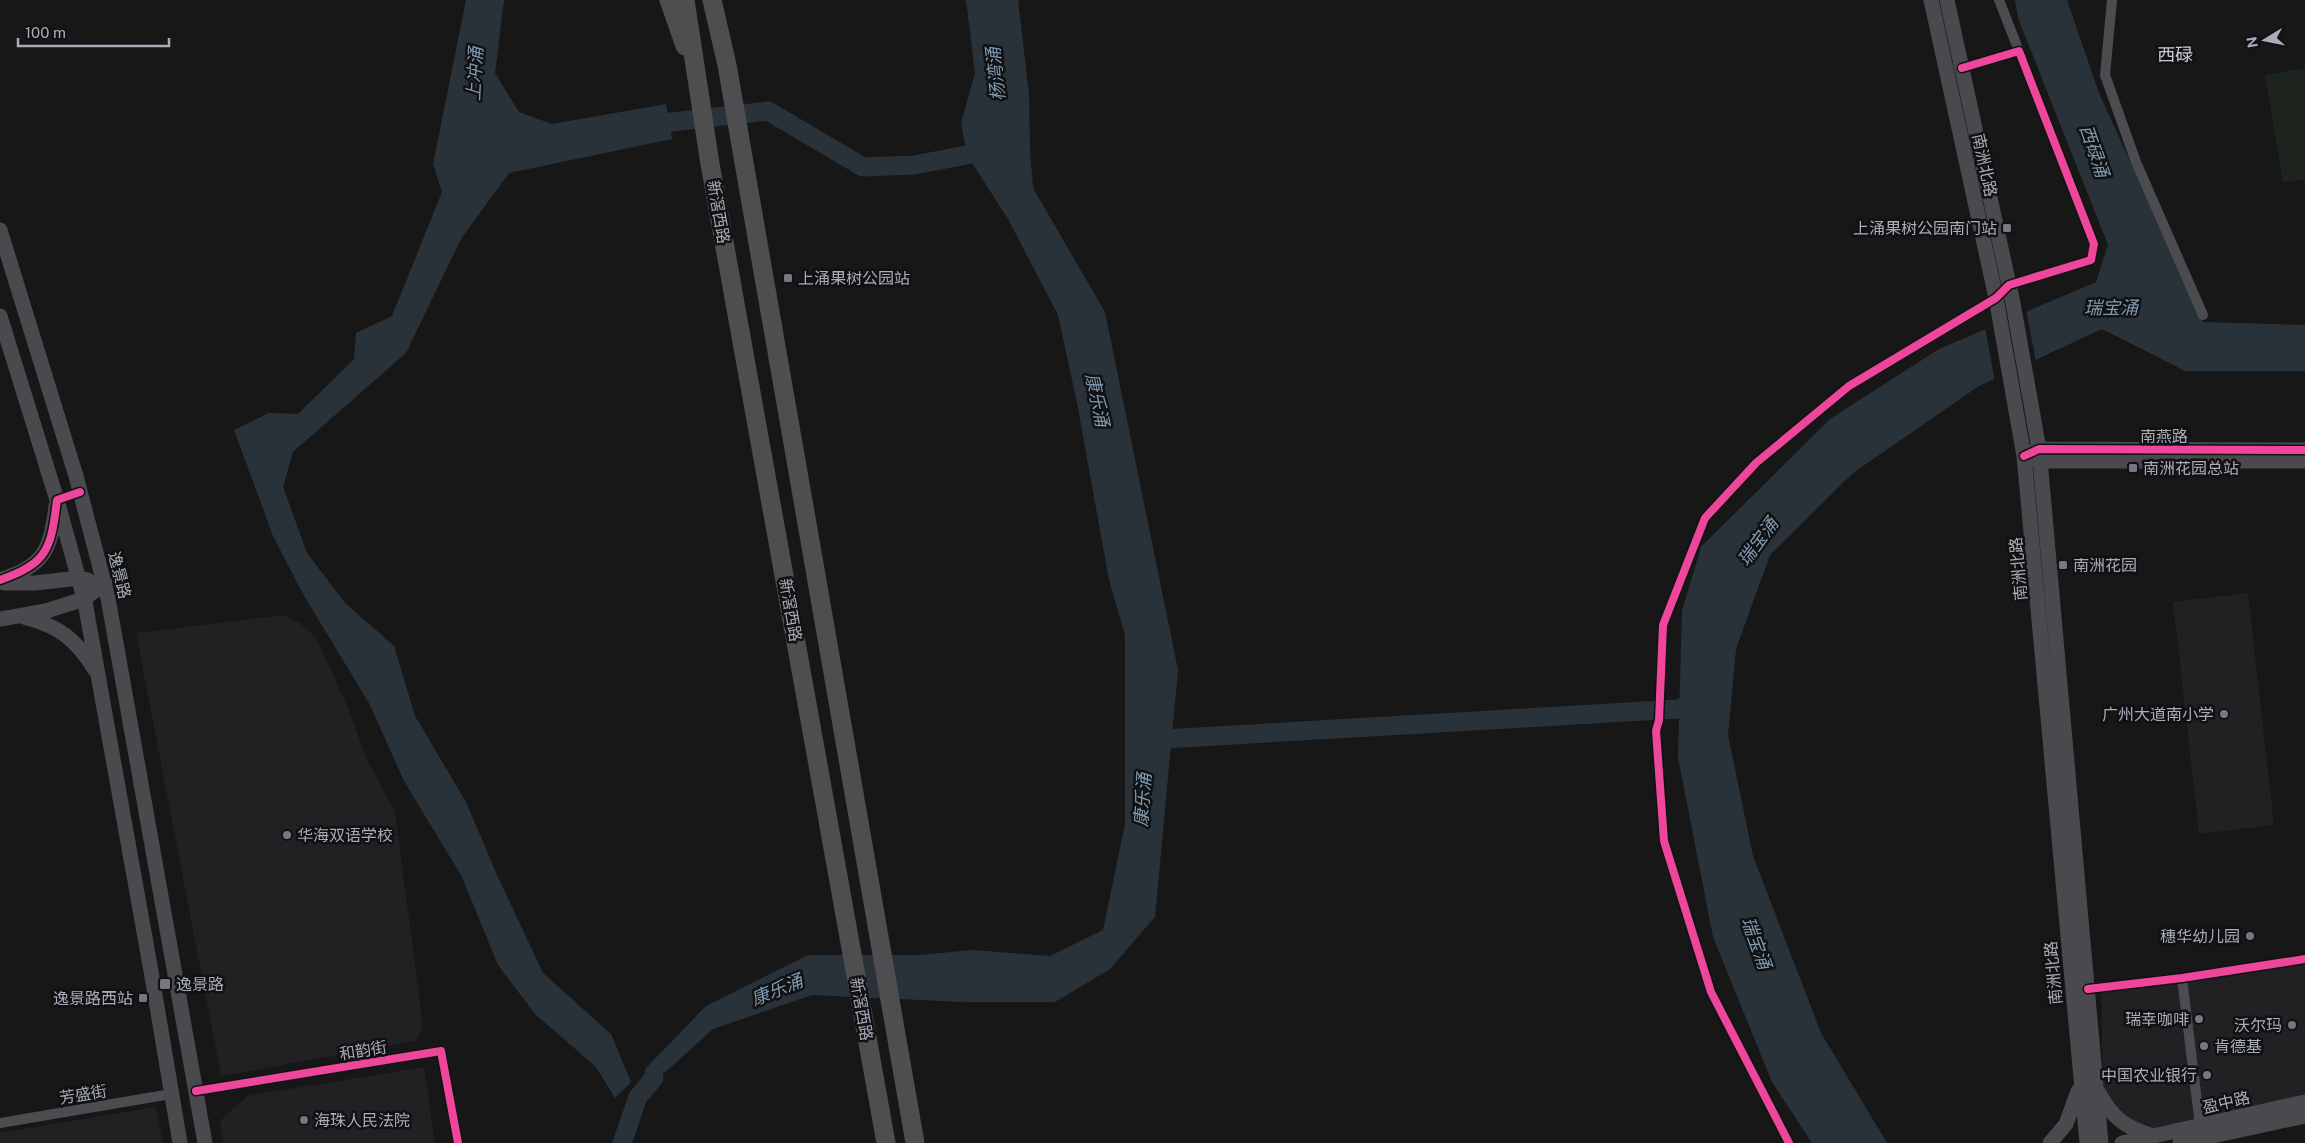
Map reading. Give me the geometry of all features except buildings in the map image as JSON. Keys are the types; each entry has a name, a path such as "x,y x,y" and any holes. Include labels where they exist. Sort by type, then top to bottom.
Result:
{"highway":[{"path":"669,0 675,21 697,77"},
{"path":"685,0 697,77"},
{"path":"712,0 727,65"},
{"path":"722,0 727,65"},
{"name":"新滘西路","path":"727,65 915,1143"},
{"name":"新滘西路","path":"697,77 710,164 886,1143"}],"main road":[{"name":"南洲北路","path":"1932,0 1997,305 2024,456 2087,1143"},
{"name":"南洲北路","path":"1947,0 2013,303 2040,455 2101,1143"},
{"name":"逸景路","path":"0,230 80,492 105,583 123,674 205,1143"},
{"path":"0,316 57,500 84,599 180,1143"},
{"name":"南燕路","path":"2024,456 2305,450"},
{"name":"南燕路","path":"2040,455 2305,461"},
{"path":"57,500 80,492"},
{"path":"0,582 28,569 47,550 53,532 57,500"},
{"path":"0,582 35,583 79,578 105,583"},
{"path":"0,619 20,616 84,599 105,583"},
{"path":"20,616 40,621 65,634 86,656 99,677"},
{"path":"99,677 123,674"},
{"path":"2050,1143 2066,1124 2073,1108 2080,1077"},
{"path":"2096,1088 2109,1111 2116,1119 2139,1132 2155,1136"},
{"name":"盈中路","path":"2122,1143 2305,1102"},
{"name":"盈中路","path":"2180,1143 2305,1116"}],"street":[{"path":"1789,1143 1711,992 1664,841 1656,731 1659,720 1663,625 1705,518 1756,463 1849,386 1997,305 2009,285 2091,260 2094,244 1999,0"},
{"path":"2112,0 2105,75 2136,162 2203,316"},
{"path":"1962,68 2019,51"},
{"path":"2088,989 2182,978 2305,959"},
{"path":"2182,978 2200,1126"},
{"name":"和韵街","path":"196,1091 441,1051 458,1143"},
{"name":"芳盛街","path":"0,1123 171,1094"}],"shaded area":[{"path":"2305,68 2305,179 2283,182 2265,75"},
{"name":"广州大道南小学","path":"2248,593 2274,825 2199,834 2173,602"},
{"name":"华海双语学校","path":"282,615 300,623 317,639 347,706 368,762 395,811 423,1027 416,1041 221,1076 136,633"},
{"path":"2305,965 2305,1098 2151,1130 2130,1121 2114,1107 2103,1085 2101,993"},
{"path":"424,1067 435,1143 223,1143 220,1121 247,1096"},
{"path":"156,1107 163,1143 0,1143 0,1133"}],"water":[{"name":"上冲涌","path":"466,0 504,0 495,73 519,112 552,124 666,104 672,139 509,173 461,239 406,353 293,452 283,487 307,553 345,603 394,646 415,716 466,802 497,875 543,973 611,1034 631,1082 615,1098 596,1067 535,1014 498,965 462,877 404,781 370,705 303,594 273,536 234,430 269,413 298,414 354,359 356,333 392,316 442,192 433,164"},
{"path":"966,0 1018,0 1029,94 1033,188 1105,312 1178,670 1155,917 1110,969 1055,1002 964,1002 812,995 713,1029 638,1097 646,1068 706,1006 808,955 919,955 972,950 1050,956 1103,930 1125,824 1125,635 1109,580 1077,403 1058,315 1008,219 967,155 961,123 975,73"},
{"path":"2015,0 2067,0 2099,93 2203,322 2305,325 2305,371 2185,371 2102,329 1979,386 1853,473 1770,555 1736,649 1728,735 1753,856 1821,1033 1887,1143 1812,1143 1772,1082 1713,937 1678,757 1682,611 1701,547 1830,419 1939,349 2096,282 2108,245 2018,18"}],"pier":[{"path":"2026,309 2036,362 1995,382 1985,327"}],"waterway":[{"path":"645,125 768,111 863,167 914,165 993,150"},
{"path":"1147,740 1679,709 1702,698"},
{"path":"622,1143 638,1097 654,1078"}],"cycle path":[{"path":"1789,1143 1711,992 1664,841 1656,731 1659,720 1663,625 1705,518 1756,463 1849,386 1996,298 2009,285 2091,260 2094,244 2019,51 1962,68"},
{"path":"2024,456 2039,449 2305,450"},
{"path":"0,580 16,574 38,560 45,551 49,541 57,500 80,492"},
{"path":"2088,989 2182,978 2305,959"},
{"path":"196,1091 441,1051 458,1143"}],"place":[{"name":"上涌果树公园南门站","path":"2007,228"},
{"name":"上涌果树公园站","path":"788,278"},
{"name":"南洲花园总站","path":"2133,468"},
{"name":"南洲花园","path":"2063,565"},
{"name":"广州大道南小学","path":"2224,714"},
{"name":"华海双语学校","path":"287,835"},
{"name":"穗华幼儿园","path":"2250,936"},
{"name":"逸景路","path":"165,984"},
{"name":"逸景路西站","path":"143,998"},
{"name":"瑞幸咖啡","path":"2199,1019"},
{"name":"沃尔玛","path":"2292,1025"},
{"name":"肯德基","path":"2204,1046"},
{"name":"中国农业银行","path":"2207,1075"},
{"name":"海珠人民法院","path":"304,1120"}],"district":[{"name":"西碌","path":"2175,55"}],"water label":[{"name":"杨湾涌","path":"996,74"},
{"name":"西碌涌","path":"2094,151"},
{"name":"瑞宝涌","path":"2111,308"},
{"name":"康乐涌","path":"1097,400"},
{"name":"瑞宝涌","path":"1758,542"},
{"name":"康乐涌","path":"1143,800"},
{"name":"瑞宝涌","path":"1756,943"},
{"name":"康乐涌","path":"777,990"}]}
